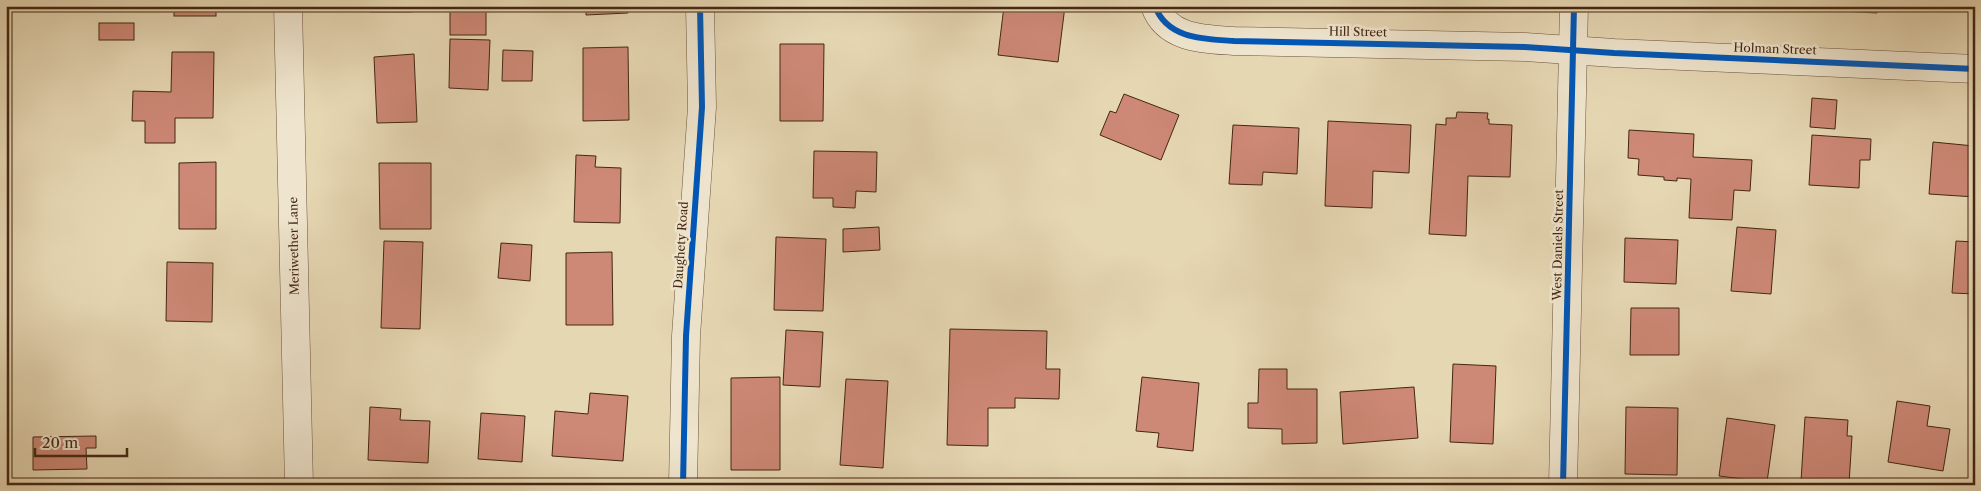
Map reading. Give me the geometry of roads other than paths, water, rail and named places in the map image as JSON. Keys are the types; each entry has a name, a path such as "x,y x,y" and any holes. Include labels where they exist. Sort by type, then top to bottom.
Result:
{"street":[{"name":"Meriwether Lane","path":"288,6 299,485"},
{"name":"Daughety Road","path":"683,485 686,336 702,107 700,6"},
{"name":"Hill Street","path":"1155,6 1157,13 1173,30 1199,39 1525,47 1574,50"},
{"name":"West Daniels Street","path":"1563,485 1574,6"},
{"name":"Holman Street","path":"1574,50 1975,69"}]}
